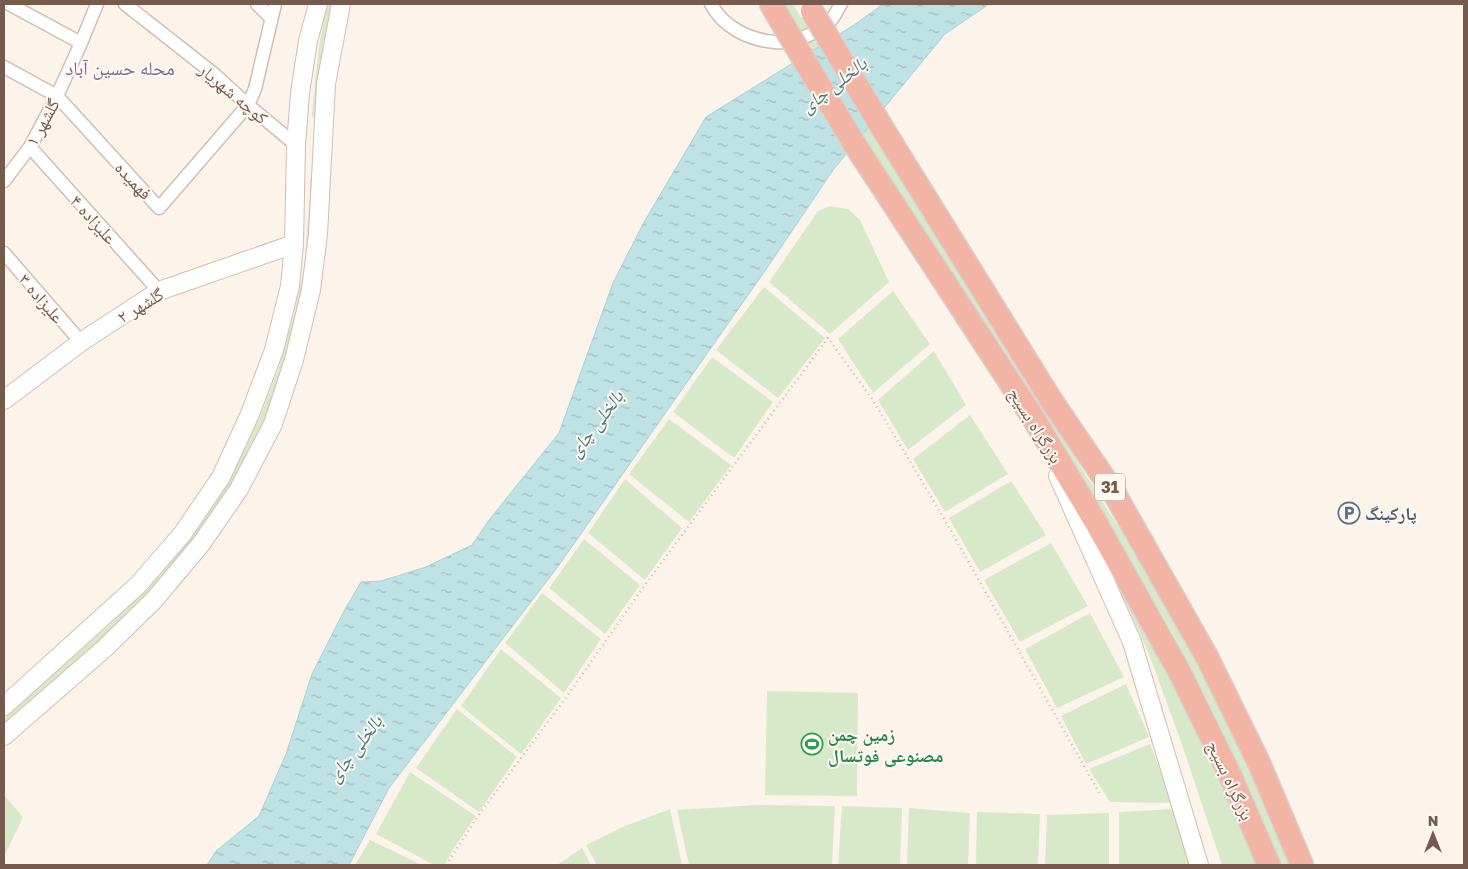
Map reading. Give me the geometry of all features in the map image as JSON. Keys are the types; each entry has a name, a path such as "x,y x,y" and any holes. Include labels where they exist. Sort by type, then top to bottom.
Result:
{"highway":[{"name":"بزرگراه بسیج","path":"771,4 855,145 1032,416 1095,521 1179,671 1231,777 1269,865"},
{"name":"بزرگراه بسیج","path":"810,7 883,129 1048,395 1122,508 1207,657 1259,763 1302,865"}],"main road":[{"path":"4,706 138,585 183,533 221,477 250,414 274,350 290,286 294,244 296,146 300,93 308,41 318,4"},
{"path":"4,736 104,648 154,600 201,544 239,488 273,424 294,360 311,290 318,234 326,84 341,4"},
{"path":"296,146 322,149"},
{"name":"گلشهر ۲","path":"4,400 81,342 159,291 294,244"},
{"path":"1032,416 1132,642 1199,865"}],"street":[{"path":"9,4 81,43"},
{"name":"گلشهر ۱","path":"4,180 30,148 57,96 97,4"},
{"name":"کوچه شهریار","path":"125,4 214,74 296,146"},
{"path":"257,4 271,18"},
{"path":"248,105 255,89 275,4"},
{"path":"711,4 731,28 754,38 776,43 796,40 814,34 830,22 841,4"},
{"path":"4,67 57,96"},
{"name":"فهمیده","path":"57,96 159,208 248,105"},
{"name":"علیزاده ۴","path":"30,148 159,291"},
{"name":"علیزاده ۳","path":"4,254 81,342"}],"path":[{"path":"446,865 478,816 565,699 645,585 828,338 872,399 908,458 1101,796"}],"green space":[{"path":"328,4 335,4 318,118 315,119 312,117 312,113 316,71"},
{"path":"783,4 793,4 1152,583 1217,702 1248,767 1290,865 1281,865 1220,725 1157,606 847,111"},
{"path":"311,177 315,178 316,183 300,319 269,412 221,504 176,565 120,624 4,728 4,718 114,621 168,562 214,502 243,453 262,412 279,367 293,318 304,269"},
{"path":"830,206 848,209 860,220 889,282 830,334 769,282 818,211"},
{"path":"764,287 825,338 778,398 716,350"},
{"path":"893,291 930,344 873,393 838,339"},
{"path":"934,351 966,405 908,450 878,400"},
{"path":"712,357 773,402 734,458 673,412"},
{"path":"970,415 1008,474 945,512 913,459"},
{"path":"669,419 731,465 689,522 629,474"},
{"path":"625,479 682,528 645,580 588,533"},
{"path":"1011,481 1046,535 980,572 949,518"},
{"path":"584,539 640,585 605,634 549,588"},
{"path":"1051,543 1088,606 1020,642 984,580"},
{"path":"1104,556 1202,735 1259,865 1222,865 1180,739 1149,654"},
{"path":"542,593 601,639 564,693 505,643"},
{"path":"1090,613 1124,677 1057,708 1025,649"},
{"path":"501,649 561,698 521,754 461,706"},
{"path":"1126,684 1149,737 1086,764 1061,716"},
{"name":"زمین چمن مصنوعی فوتسال","path":"767,691 858,693 857,796 765,795"},
{"path":"457,709 517,757 479,812 416,768"},
{"path":"1150,744 1173,803 1110,802 1089,769"},
{"path":"410,772 476,816 444,865 434,865 376,834"},
{"path":"4,795 23,817 4,857"},
{"path":"757,805 835,806 832,865 689,865 677,810"},
{"path":"842,806 902,808 900,865 838,865"},
{"path":"909,808 970,813 968,865 907,865"},
{"path":"670,809 682,865 597,865 586,845 625,826"},
{"path":"1174,809 1188,856 1188,865 1119,865 1119,812"},
{"path":"977,812 1040,814 1038,865 976,865"},
{"path":"1109,813 1109,865 1045,865 1047,815"},
{"path":"370,840 422,865 355,865"},
{"path":"582,848 591,865 557,865"}],"water":[{"name":"بالخلی چای","path":"883,4 989,4 945,34 833,170 769,265 559,565 389,788 349,865 207,865 216,851 259,816 286,754 312,674 361,582 381,581 426,567 472,545 489,520 559,433 613,283 643,224 706,117 854,25"}],"place":[{"name":"پارکینگ","path":"1349,513"},
{"name":"زمین چمن مصنوعی فوتسال","path":"812,744"}],"district":[{"name":"محله حسین آباد","path":"120,67"}]}
